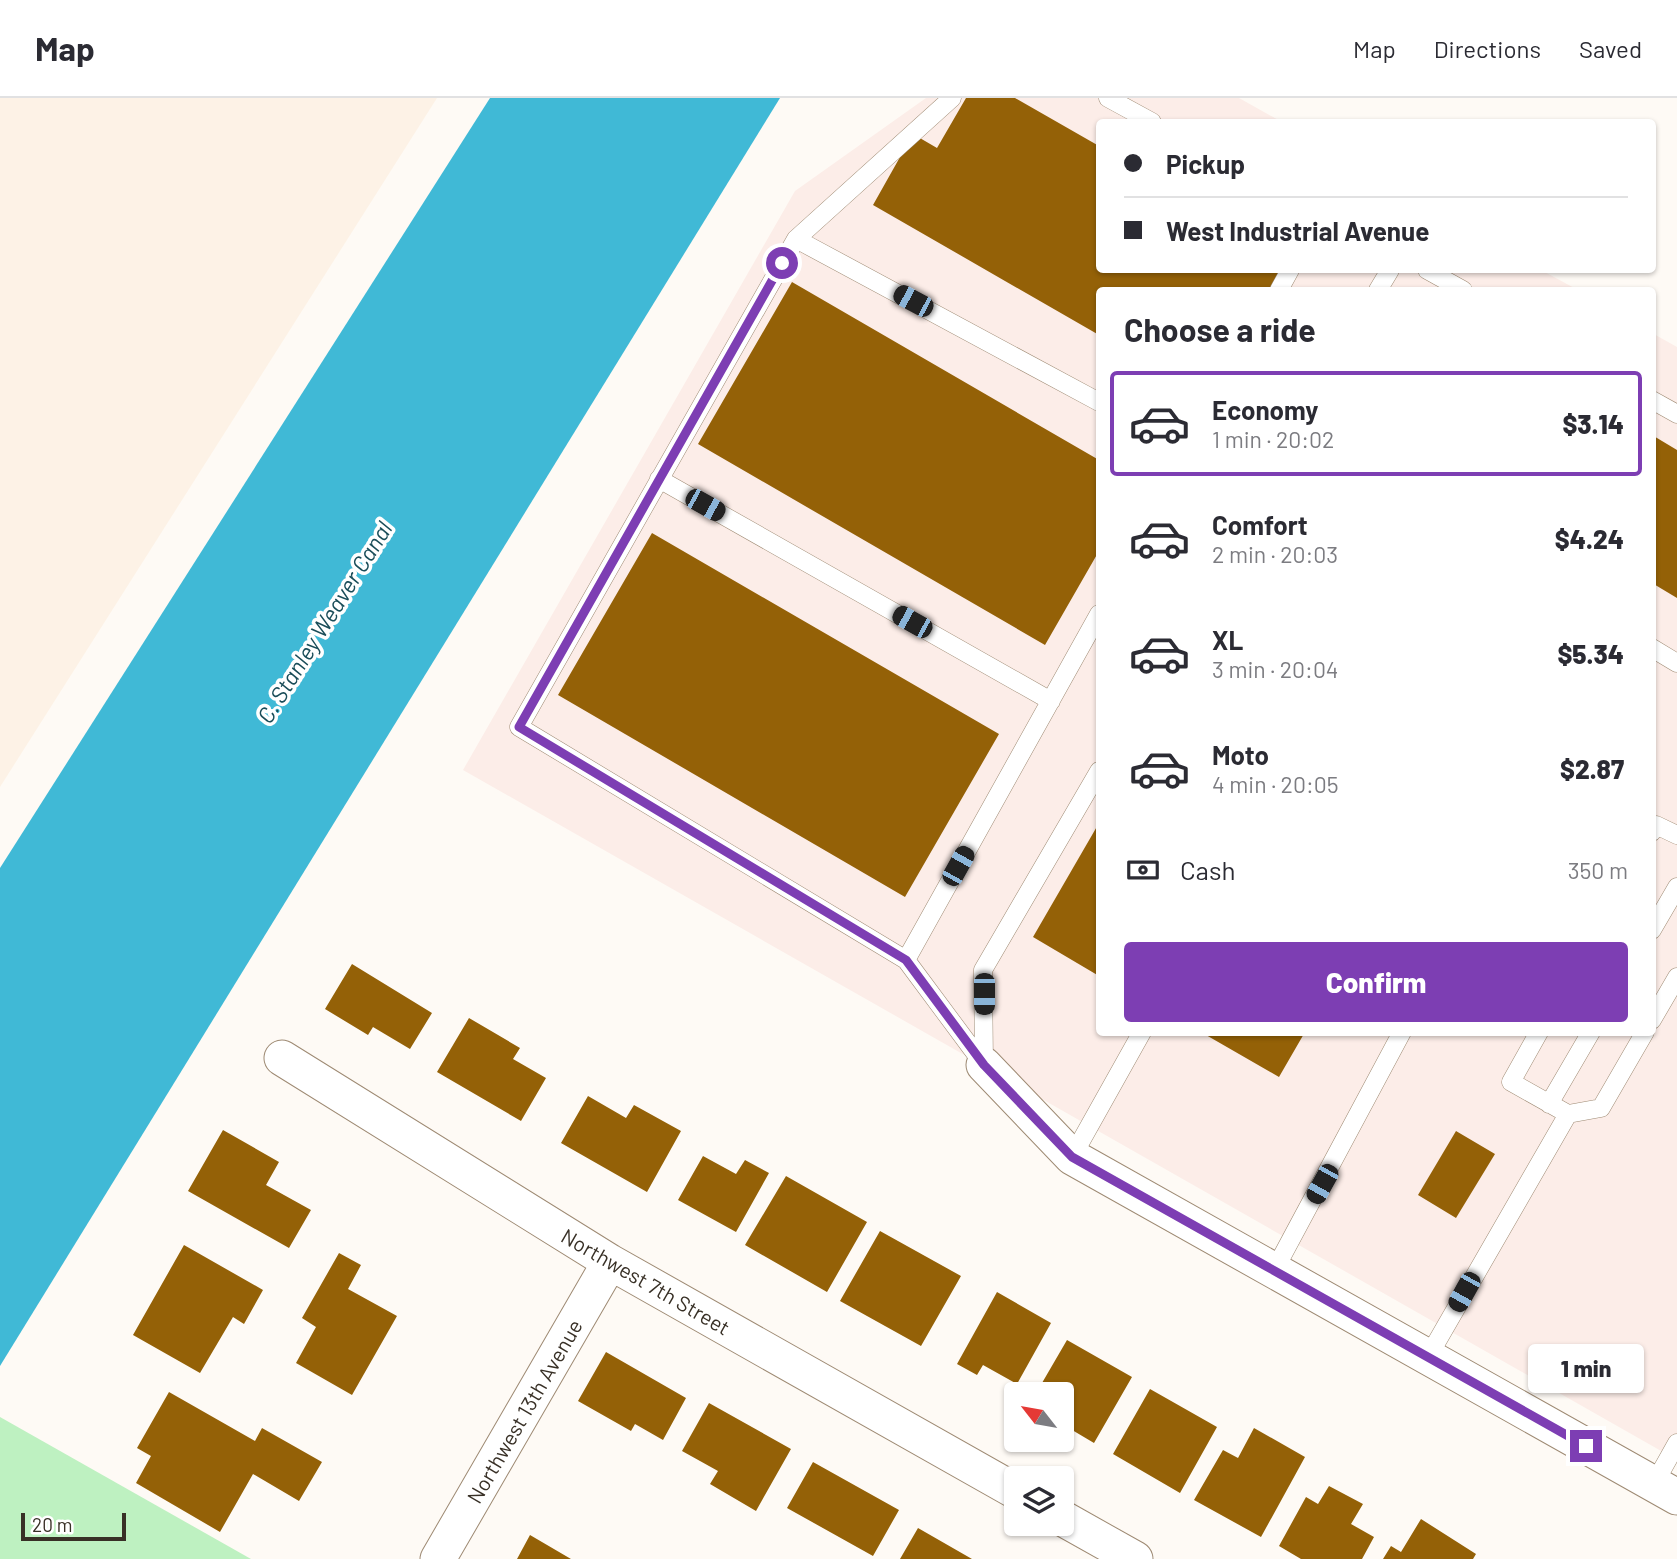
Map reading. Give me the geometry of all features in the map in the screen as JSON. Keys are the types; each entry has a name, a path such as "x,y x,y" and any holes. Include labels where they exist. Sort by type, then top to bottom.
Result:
{"street":[{"name":"Northwest 7th Street","path":"282,1058 610,1262 1004,1485"},
{"path":"984,1065 1072,1157 1665,1490"},
{"name":"Northwest 13th Avenue","path":"438,1559 610,1262"},
{"path":"1074,1525 1135,1559"}],"lane":[{"path":"952,98 796,239 519,727 906,960 984,1065"},
{"path":"1108,98 1130,103 1149,119"},
{"path":"796,239 1096,400"},
{"path":"1432,273 1458,287"},
{"path":"1656,402 1677,414"},
{"path":"659,479 1051,701"},
{"path":"906,960 1096,619"},
{"path":"1656,650 1677,663"},
{"path":"984,1065 984,970 1096,776"},
{"path":"1656,825 1677,835"},
{"path":"1656,923 1677,887"},
{"path":"1656,1013 1677,977"},
{"path":"1072,1157 1140,1036"},
{"path":"1274,1271 1400,1036"},
{"path":"1537,1036 1511,1082 1568,1114 1601,1108 1643,1036"},
{"path":"1549,1104 1589,1036"},
{"path":"1428,1357 1568,1114"},
{"path":"1665,1490 1677,1443"}],"shaded area":[{"path":"0,98 437,98 0,787"},
{"path":"926,98 1239,98 1277,119 1096,119 1096,273 1547,273 1572,287 1096,287 1096,1036 1656,1036 1656,335 1677,347 1677,1460 463,770 795,191"}],"green space":[{"path":"0,1417 251,1559 0,1559"}],"water":[{"name":"C. Stanley Weaver Canal","path":"490,98 780,98 0,1366 0,868"}],"building":[{"path":"966,98 1015,98 1096,144 1096,273 1280,273 1272,287 1096,287 1096,333 873,205 913,134 937,148"},
{"path":"792,282 1096,458 1096,556 1045,645 698,444"},
{"path":"1656,437 1677,450 1677,598 1656,585"},
{"path":"652,533 999,734 905,897 558,695"},
{"path":"1096,828 1096,974 1033,937"},
{"path":"352,964 432,1013 410,1049 373,1027 368,1035 325,1009"},
{"path":"469,1018 520,1048 513,1059 546,1078 521,1121 437,1072"},
{"path":"1208,1036 1303,1036 1279,1077"},
{"path":"588,1096 626,1118 634,1105 681,1131 647,1192 561,1143"},
{"path":"223,1130 279,1162 266,1185 311,1210 289,1248 188,1191"},
{"path":"1456,1131 1495,1154 1456,1218 1418,1195"},
{"path":"703,1156 736,1174 745,1160 769,1173 736,1232 678,1200"},
{"path":"786,1176 867,1222 827,1292 745,1245"},
{"path":"880,1231 961,1276 921,1346 840,1301"},
{"path":"184,1245 263,1290 244,1324 233,1317 200,1373 133,1335"},
{"path":"339,1253 361,1265 348,1289 397,1316 352,1395 296,1363 316,1327 302,1318"},
{"path":"997,1292 1051,1323 1018,1382 983,1365 977,1375 957,1364"},
{"path":"1067,1340 1132,1377 1094,1443 1074,1431 1074,1382 1043,1382"},
{"path":"606,1352 686,1398 663,1440 635,1424 631,1431 578,1401"},
{"path":"1150,1389 1217,1427 1180,1493 1113,1454"},
{"path":"169,1392 255,1441 262,1428 322,1462 299,1501 253,1474 220,1532 136,1483 151,1456 137,1448"},
{"path":"709,1403 791,1449 756,1511 710,1484 718,1471 682,1451"},
{"path":"1254,1428 1305,1457 1261,1537 1194,1500 1223,1450 1238,1458"},
{"path":"813,1462 899,1510 873,1556 787,1508"},
{"path":"1329,1486 1363,1504 1351,1524 1374,1537 1362,1559 1301,1559 1279,1546 1306,1497 1318,1504"},
{"path":"1421,1519 1476,1554 1473,1559 1383,1559 1391,1546 1401,1552"},
{"path":"918,1528 972,1559 900,1559"},
{"path":"530,1535 571,1559 517,1559"}],"route":[{"path":"782,263 519,727 906,960 984,1065 1072,1157 1586,1446"}]}
